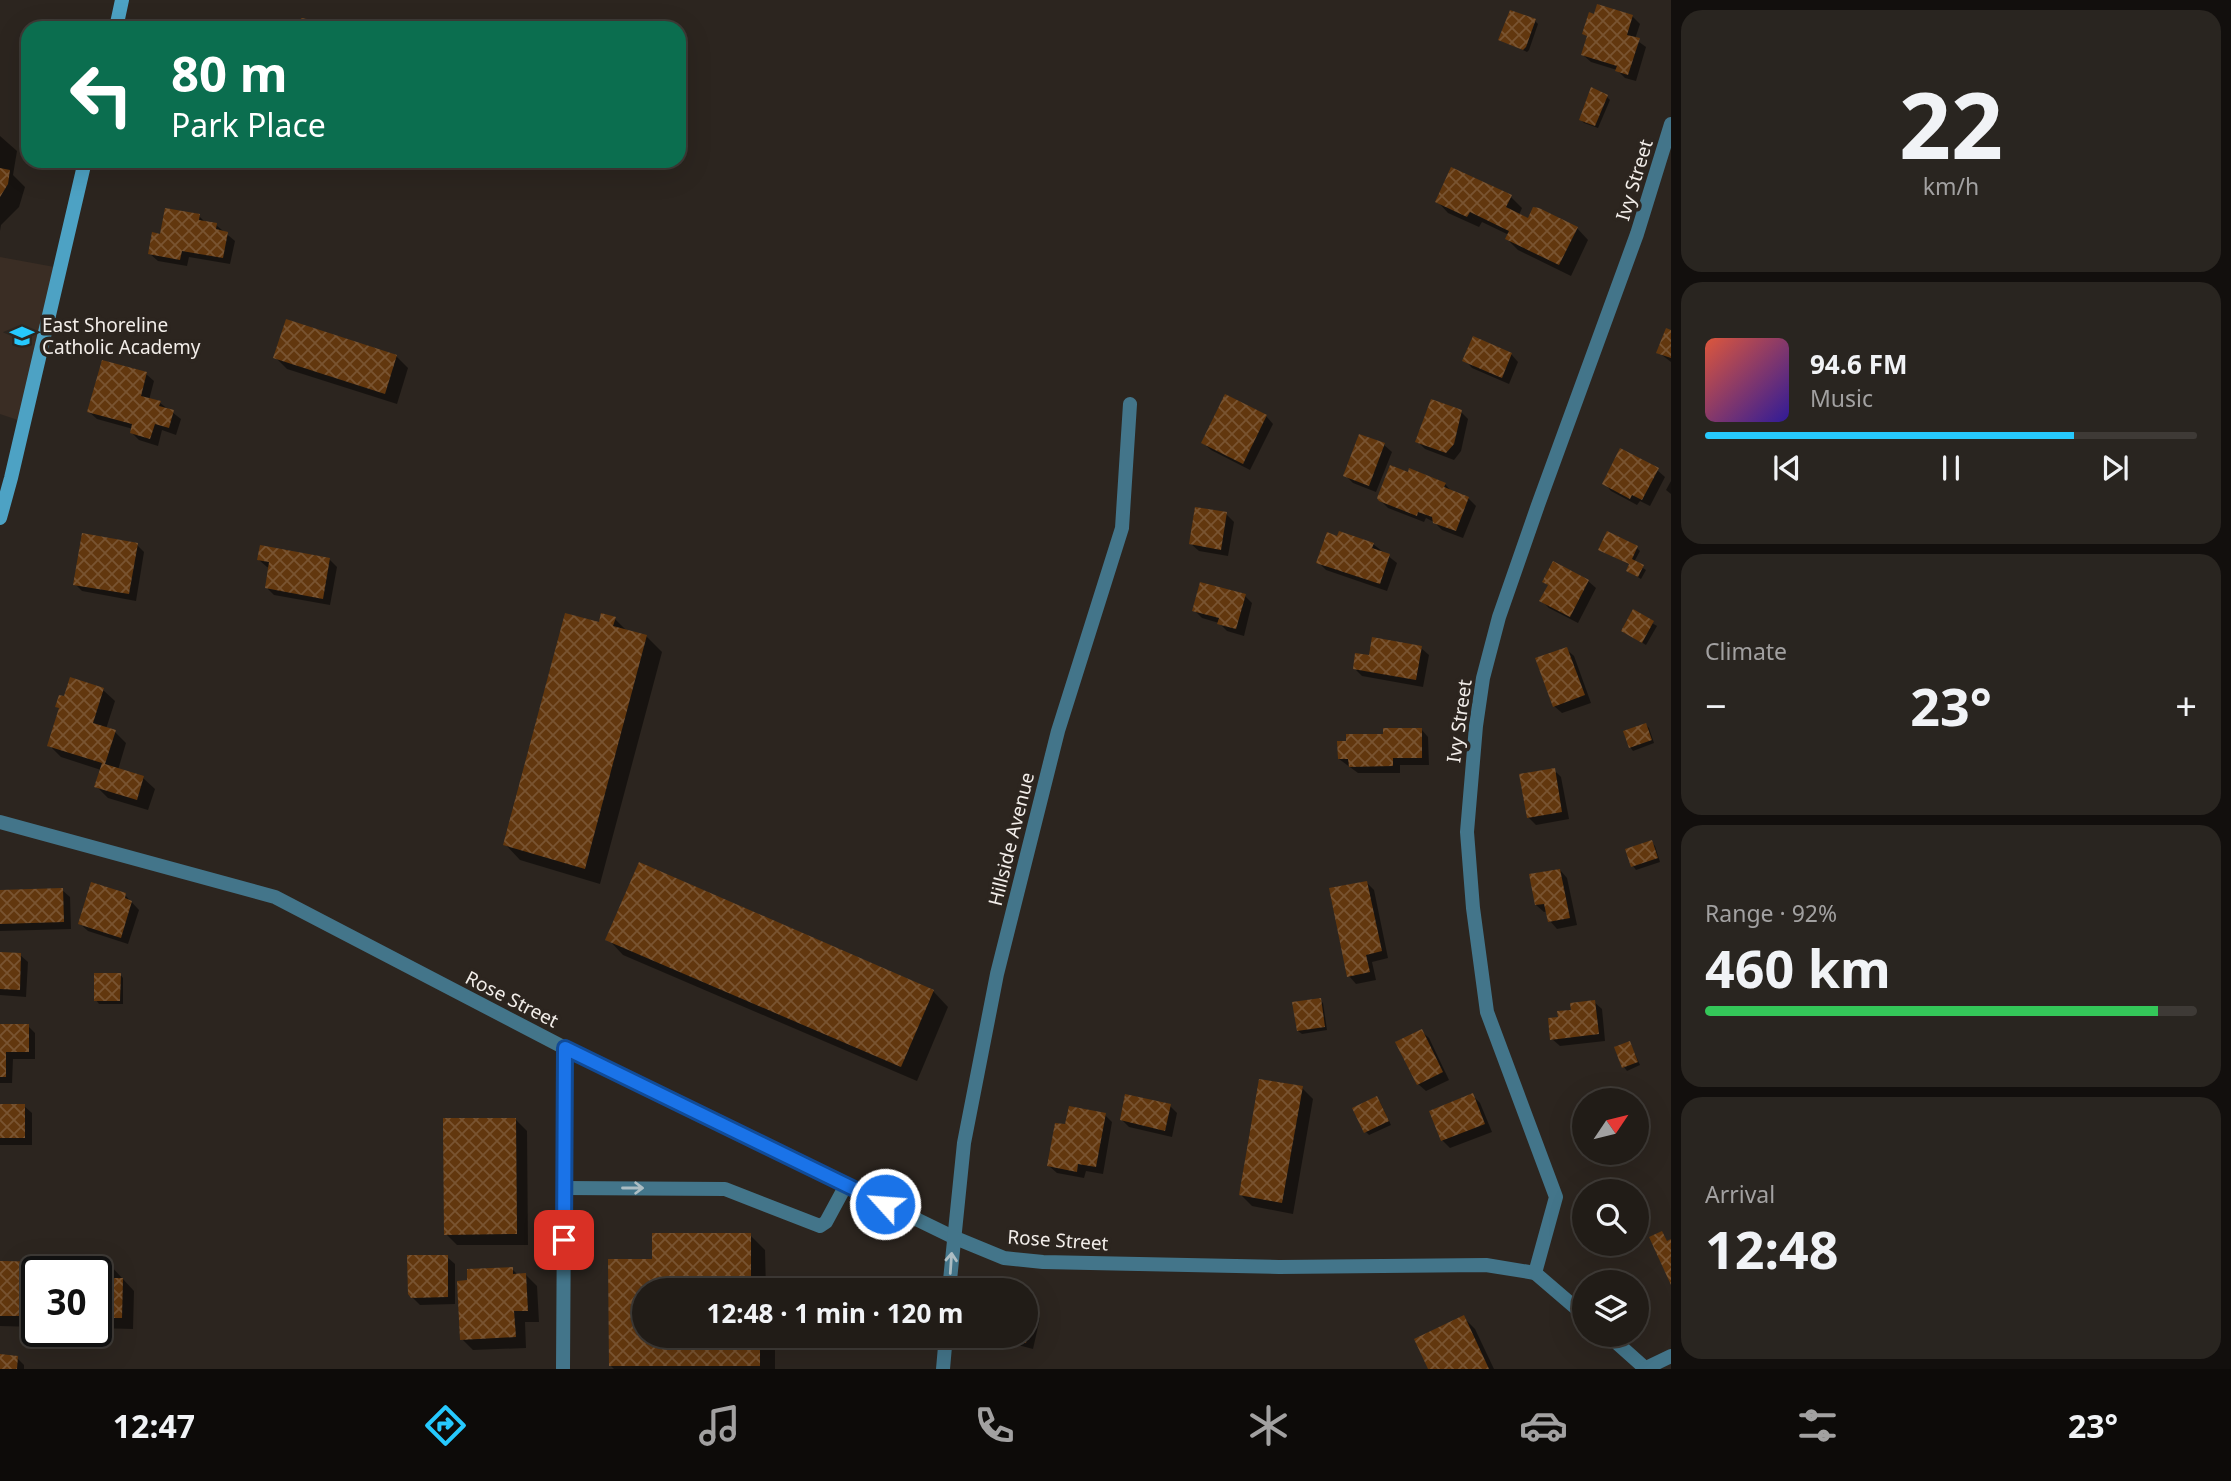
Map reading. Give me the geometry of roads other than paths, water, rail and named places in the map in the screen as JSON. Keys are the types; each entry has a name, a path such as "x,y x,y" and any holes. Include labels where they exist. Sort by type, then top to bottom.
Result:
{"street":[{"path":"118,21 122,0"},
{"name":"Ivy Street","path":"1535,1273 1556,1197 1487,1012 1473,908 1467,832 1476,726 1483,678 1499,617 1637,234 1671,124"},
{"path":"0,518 83,168"},
{"name":"Hillside Avenue","path":"950,1278 964,1143 997,974 1058,731 1122,528 1130,404"},
{"name":"Rose Street","path":"0,822 275,897 565,1048 953,1237 1004,1258 1043,1262 1279,1267 1486,1265 1535,1273"},
{"path":"564,1369 565,1048"},
{"path":"564,1188 725,1189 820,1226 826,1223 846,1185"},
{"path":"1535,1273 1572,1305"},
{"path":"1622,1347 1646,1368 1671,1356"},
{"path":"943,1369 945,1348"}],"place":[{"name":"East Shoreline Catholic Academy","path":"22,336"}]}
